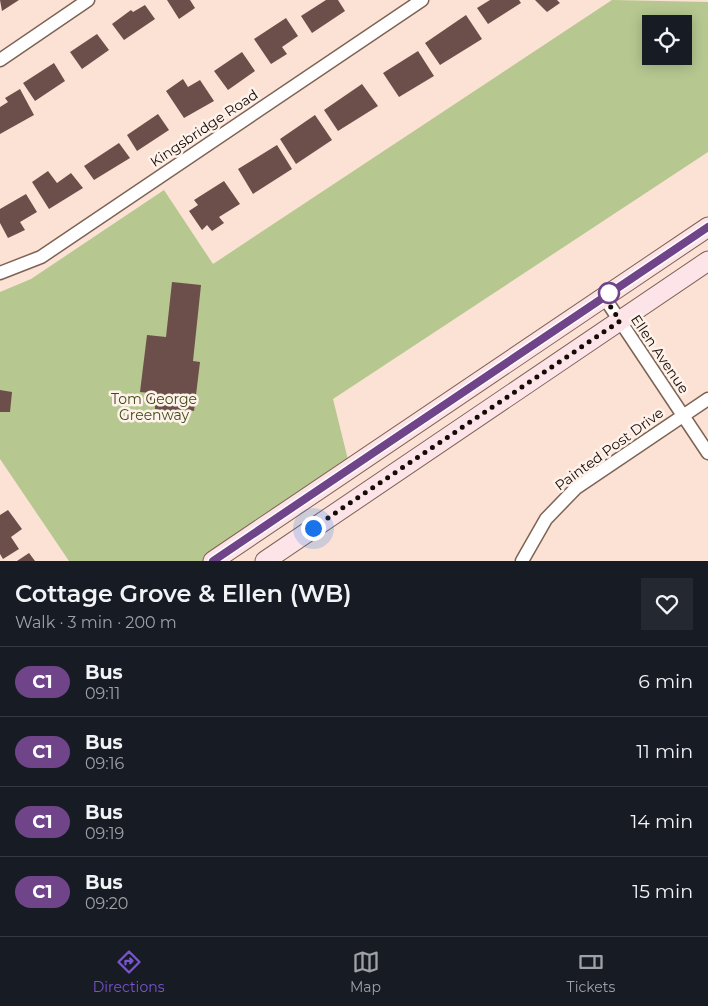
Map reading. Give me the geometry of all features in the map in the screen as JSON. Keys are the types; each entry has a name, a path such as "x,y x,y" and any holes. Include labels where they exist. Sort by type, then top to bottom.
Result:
{"main road":[{"path":"213,561 708,227"},
{"path":"265,561 708,261"}],"street":[{"path":"0,60 88,0"},
{"name":"Kingsbridge Road","path":"0,273 41,257 422,0"},
{"name":"Ellen Avenue","path":"604,297 708,454"},
{"name":"Painted Post Drive","path":"522,561 546,519 569,494 683,415 708,400"}],"green space":[{"name":"Tom George Greenway","path":"612,0 708,2 708,152 333,399 350,468 211,561 69,561 0,459 0,292 31,279 164,190 213,264"}],"building":[{"path":"0,0 19,0 2,11"},
{"path":"167,0 190,0 195,8 179,19"},
{"path":"326,0 338,0 345,11 312,33 301,16"},
{"path":"490,0 519,0 521,3 488,24 477,8"},
{"path":"535,0 557,0 560,3 547,12"},
{"path":"145,5 155,19 124,40 112,24 131,10 133,12"},
{"path":"466,15 482,39 440,65 425,43"},
{"path":"286,18 298,36 282,47 287,54 271,64 254,39"},
{"path":"97,34 109,50 82,69 70,52"},
{"path":"418,51 434,76 399,97 383,73"},
{"path":"242,52 255,71 228,90 214,71"},
{"path":"54,63 65,81 35,101 23,83"},
{"path":"183,79 188,87 200,80 214,101 184,118 166,91"},
{"path":"362,84 378,106 338,131 324,110"},
{"path":"20,89 34,115 0,134 0,107 8,102 5,98"},
{"path":"158,114 169,130 137,151 127,135"},
{"path":"315,115 332,140 296,164 280,139"},
{"path":"119,143 130,158 94,180 84,166"},
{"path":"277,145 292,169 253,194 238,169"},
{"path":"48,171 57,183 71,173 83,188 49,209 32,182"},
{"path":"224,181 240,204 219,217 224,223 212,231 207,225 202,230 189,211 198,205 194,200"},
{"path":"26,194 37,212 20,222 25,230 8,238 0,223 0,209"},
{"path":"172,282 201,285 193,361 200,362 194,411 184,409 183,418 163,415 164,410 155,409 155,402 149,401 150,393 140,392 147,335 166,337"},
{"path":"0,390 12,392 10,412 0,412"},
{"path":"8,510 22,529 11,537 19,549 3,559 0,554 0,515"},
{"path":"29,553 35,561 17,561"}],"bus line":[{"name":"C1","path":"213,561 708,227"}],"route":[{"path":"313,528 620,321 604,297 609,293"}]}
